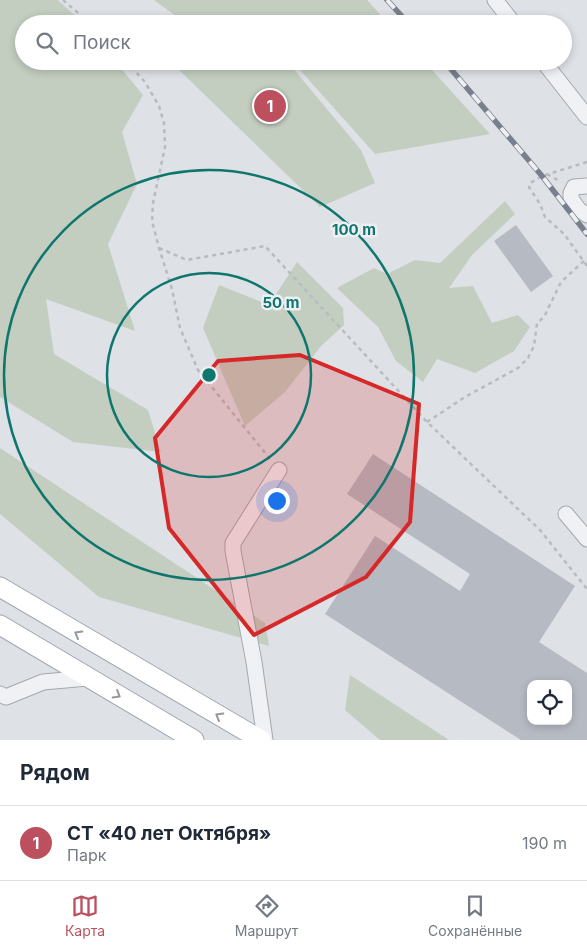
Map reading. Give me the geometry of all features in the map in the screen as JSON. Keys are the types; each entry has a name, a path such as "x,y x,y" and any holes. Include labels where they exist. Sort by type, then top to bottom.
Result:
{"main road":[{"path":"0,587 261,740"},
{"path":"0,626 194,740"}],"street":[{"path":"495,0 507,15"},
{"path":"550,70 587,117"},
{"path":"587,186 574,187 570,199 579,210 587,214"},
{"path":"265,740 257,678 233,543 279,470"},
{"path":"566,514 587,539"},
{"path":"0,694 6,697 43,682 88,678"}],"path":[{"path":"63,0 80,15"},
{"path":"134,70 144,82 159,106 164,122 165,147 153,203 152,221 172,289 180,328 198,370 279,470"},
{"path":"587,162 546,174 530,183 529,187 540,204 545,217 564,234 587,266"},
{"path":"159,248 187,260 265,246 427,422 540,530 587,589"},
{"path":"427,422 465,397 518,368 528,358 534,346 537,323 544,317 561,282 587,258"}],"highlighted area":[{"path":"300,355 419,404 410,522 366,577 254,635 169,528 155,438 218,361"}],"green space":[{"path":"0,0 58,0 74,15 15,15 15,70 122,70 143,95 122,132 137,184 108,244 135,331 46,299 54,354 148,410 161,452 73,442 0,397"},
{"path":"154,0 367,0 381,15 175,15"},
{"path":"179,70 294,70 361,150 375,183 320,207"},
{"path":"300,70 432,70 490,134 375,154"},
{"path":"505,201 515,214 472,255 449,288 473,286 492,323 518,315 530,327 514,351 475,373 437,359 423,382 396,361 378,327 337,288 374,268 387,274 415,260 440,263"},
{"path":"297,262 343,308 344,325 321,346 285,392 245,426 203,328 219,285 269,305"},
{"path":"0,448 265,623 269,646 99,597 0,514"},
{"path":"350,675 449,740 380,740 345,710"}],"building":[{"path":"516,225 553,276 531,292 494,241"},
{"path":"373,454 575,586 539,642 587,673 587,740 521,740 325,614 375,536 460,591 470,574 347,494"}],"railway":[{"path":"387,0 401,15"},
{"path":"452,70 542,176 587,234"}],"place":[{"name":"СТ «40 лет Октября»","path":"270,106"}]}
